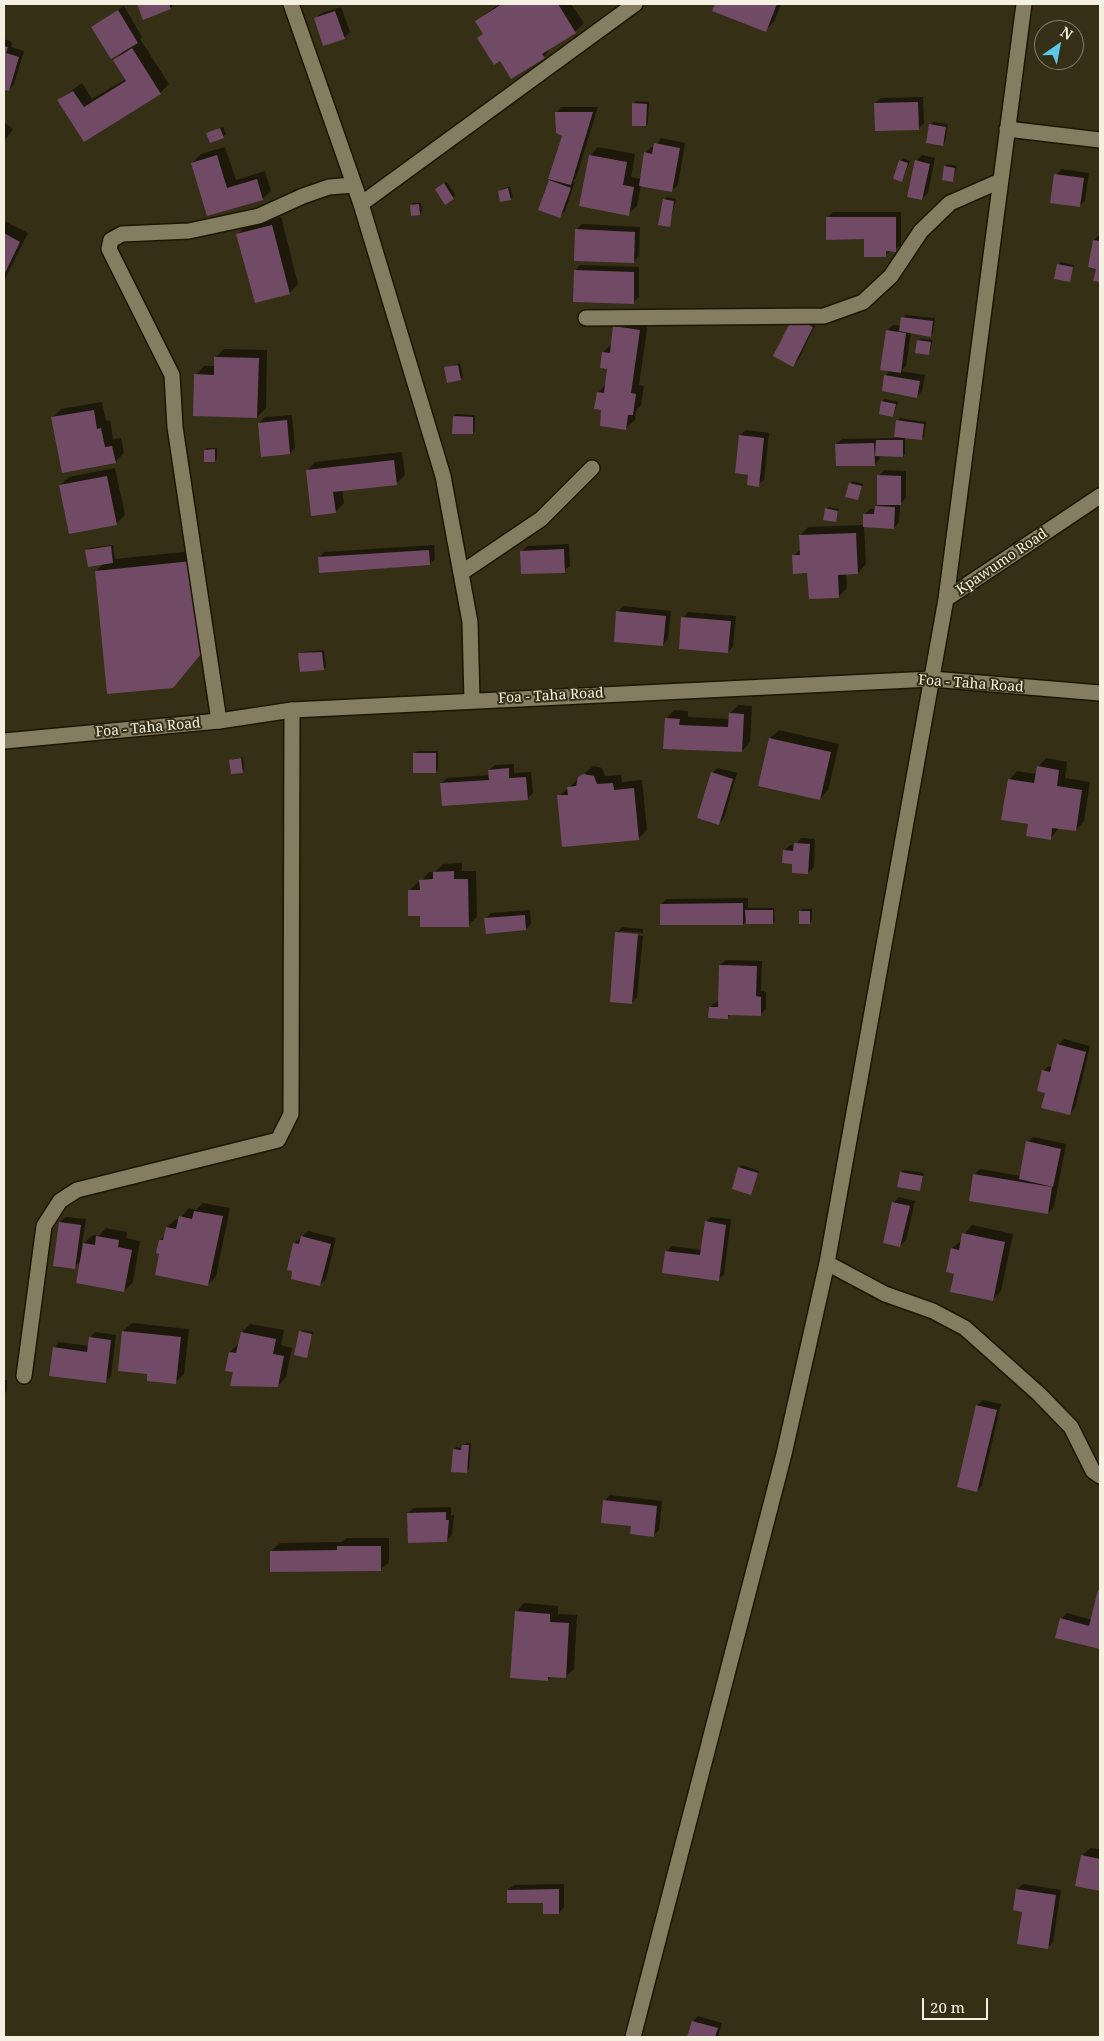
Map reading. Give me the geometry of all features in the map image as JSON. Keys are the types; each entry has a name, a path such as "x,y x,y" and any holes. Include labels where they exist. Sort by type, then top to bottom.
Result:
{"street":[{"path":"291,4 361,204 443,476 470,622 472,700"},
{"path":"361,204 635,4"},
{"path":"946,599 1024,4"},
{"path":"1007,129 1100,140"},
{"path":"586,318 824,316 863,302 891,276 921,231 950,203 1000,181"},
{"path":"219,721 175,427 172,375 112,258 109,249 111,240 122,234 189,232 259,216 303,196 329,187 354,185"},
{"path":"461,573 541,519 592,468"},
{"name":"Kpawumo Road","path":"633,2037 784,1454 827,1263 946,599 1100,496"},
{"name":"Foa - Taha Road","path":"4,741 219,721 292,710 932,679 1100,693"},
{"path":"24,1376 44,1226 60,1201 77,1190 278,1140 291,1114 292,710"},
{"path":"827,1263 885,1294 933,1311 964,1328 1039,1394 1071,1427 1093,1471 1100,1476"}],"building":[{"path":"137,4 169,4 171,9 143,20"},
{"path":"502,4 558,4 576,33 542,54 545,58 511,79 500,61 494,65 477,38 483,34 475,21"},
{"path":"715,4 777,4 766,32 712,11"},
{"path":"118,10 138,43 111,59 91,27"},
{"path":"335,11 345,39 323,46 314,18"},
{"path":"4,46 8,47 6,53 19,57 9,91 4,90"},
{"path":"132,48 161,94 84,142 57,100 73,91 84,107 126,81 113,60"},
{"path":"918,102 919,130 875,131 874,103"},
{"path":"632,103 647,104 646,126 632,126"},
{"path":"555,112 593,112 571,185 548,179 562,136 556,133"},
{"path":"929,124 946,127 943,146 926,143"},
{"path":"220,128 224,138 210,143 206,133"},
{"path":"654,143 680,148 672,192 639,186 644,152 652,154"},
{"path":"217,155 227,188 257,179 263,200 207,216 191,163"},
{"path":"589,155 627,162 623,185 634,187 629,216 579,206"},
{"path":"899,160 908,163 902,182 893,179"},
{"path":"915,160 930,164 922,200 907,197"},
{"path":"944,166 955,168 953,182 942,180"},
{"path":"1054,174 1084,178 1080,207 1050,203"},
{"path":"549,180 571,188 560,218 538,210"},
{"path":"444,183 454,199 445,205 435,189"},
{"path":"508,188 511,200 500,202 498,191"},
{"path":"663,199 674,201 670,227 658,225"},
{"path":"419,204 420,215 411,216 410,205"},
{"path":"826,217 896,217 896,252 886,251 886,257 864,257 864,239 826,240"},
{"path":"272,225 290,294 255,303 236,234"},
{"path":"575,229 635,232 634,263 574,261"},
{"path":"4,233 20,242 4,275"},
{"path":"1093,240 1100,241 1100,282 1093,281 1096,269 1088,267"},
{"path":"1057,264 1073,267 1070,282 1054,279"},
{"path":"574,270 634,272 634,304 573,302"},
{"path":"793,317 813,327 793,367 773,356"},
{"path":"901,317 933,321 931,337 899,331"},
{"path":"613,326 640,330 631,393 636,394 633,415 628,415 626,430 600,426 601,410 594,409 597,392 604,393 607,369 600,368 602,352 610,353"},
{"path":"886,330 906,333 901,373 880,370"},
{"path":"917,340 931,342 929,355 915,353"},
{"path":"214,357 259,358 257,418 193,416 194,374 214,375"},
{"path":"458,365 461,380 447,383 444,367"},
{"path":"884,375 920,381 917,398 882,391"},
{"path":"881,401 896,404 893,417 879,414"},
{"path":"94,410 97,429 101,428 105,447 112,446 116,463 62,473 51,417"},
{"path":"453,416 473,417 473,434 452,434"},
{"path":"287,420 290,454 261,457 258,423"},
{"path":"896,420 924,424 922,440 894,437"},
{"path":"739,435 764,438 759,487 747,485 748,475 735,473"},
{"path":"876,440 903,440 903,457 875,456"},
{"path":"874,443 875,466 836,466 835,444"},
{"path":"215,449 215,462 204,462 204,450"},
{"path":"394,460 397,485 333,492 336,513 311,516 306,470"},
{"path":"877,475 901,476 901,505 877,505"},
{"path":"107,476 117,525 69,534 59,485"},
{"path":"849,483 862,486 858,500 845,497"},
{"path":"875,506 895,507 894,529 863,527 863,514 874,514"},
{"path":"825,508 838,511 836,522 823,520"},
{"path":"856,533 858,574 838,575 839,598 809,599 807,573 793,574 792,555 800,555 799,535"},
{"path":"111,546 113,563 88,567 85,550"},
{"path":"564,549 565,573 521,574 520,551"},
{"path":"429,550 430,565 319,573 318,557"},
{"path":"192,561 202,653 173,688 107,694 95,571"},
{"path":"616,611 666,616 663,646 614,642"},
{"path":"681,617 731,621 728,653 679,649"},
{"path":"322,652 324,670 300,672 298,653"},
{"path":"729,713 744,714 742,752 663,749 665,718 680,719 679,725 728,727"},
{"path":"769,738 831,752 820,800 758,786"},
{"path":"413,753 436,753 436,773 413,773"},
{"path":"241,758 243,773 231,774 229,760"},
{"path":"1037,766 1059,770 1057,786 1082,790 1076,831 1052,828 1051,840 1026,836 1028,824 1001,820 1008,779 1034,783"},
{"path":"509,768 509,778 526,777 528,800 442,806 440,783 489,780 488,770"},
{"path":"711,772 733,779 719,825 697,818"},
{"path":"583,774 594,776 597,784 613,783 614,790 634,788 639,840 562,847 557,795 568,795 567,787 576,786 578,777"},
{"path":"794,843 810,844 808,874 792,873 792,864 782,863 783,850 793,851"},
{"path":"454,871 454,879 468,879 469,927 420,927 420,916 408,916 408,890 420,890 419,880 433,879 433,872"},
{"path":"743,903 743,925 660,925 660,904"},
{"path":"745,910 773,910 773,924 746,924"},
{"path":"799,911 810,911 810,924 799,924"},
{"path":"525,915 526,930 486,934 484,918"},
{"path":"615,932 638,934 632,1004 610,1002"},
{"path":"719,965 757,966 756,996 761,997 761,1016 728,1015 728,1019 708,1018 709,1007 718,1007"},
{"path":"1057,1044 1086,1052 1070,1115 1041,1108 1045,1093 1037,1091 1042,1070 1050,1072"},
{"path":"1026,1141 1061,1149 1053,1187 1019,1179"},
{"path":"738,1167 758,1173 751,1195 732,1189"},
{"path":"900,1172 923,1176 920,1191 897,1187"},
{"path":"973,1174 1052,1187 1048,1214 969,1201"},
{"path":"892,1202 910,1206 900,1247 883,1243"},
{"path":"194,1211 223,1216 208,1286 155,1275 159,1254 156,1253 159,1240 163,1240 166,1227 176,1229 179,1216 192,1219"},
{"path":"705,1221 726,1225 719,1281 662,1273 665,1251 700,1255"},
{"path":"59,1222 81,1225 75,1269 53,1266"},
{"path":"962,1233 1005,1242 993,1301 950,1292 954,1274 946,1272 951,1248 959,1250"},
{"path":"96,1236 119,1240 118,1247 132,1250 124,1292 76,1283 83,1243 95,1245"},
{"path":"301,1236 331,1244 320,1286 291,1279 292,1271 287,1270 293,1243 299,1244"},
{"path":"122,1331 181,1337 176,1384 147,1381 147,1374 118,1371"},
{"path":"299,1331 312,1334 307,1358 294,1355"},
{"path":"241,1332 276,1339 273,1354 284,1356 278,1387 230,1386 233,1372 225,1371 229,1352 236,1353"},
{"path":"89,1337 111,1340 106,1383 49,1376 53,1347 87,1352"},
{"path":"976,1405 997,1410 977,1492 957,1487"},
{"path":"462,1445 469,1445 467,1473 451,1472 453,1449 461,1450"},
{"path":"603,1500 657,1506 654,1537 630,1534 631,1526 601,1523"},
{"path":"446,1512 446,1520 449,1520 447,1542 408,1543 407,1513"},
{"path":"337,1546 381,1546 381,1571 270,1572 270,1551 337,1550"},
{"path":"1098,1590 1100,1591 1100,1649 1055,1638 1060,1618 1089,1626"},
{"path":"515,1611 550,1614 550,1622 569,1623 566,1678 548,1677 548,1681 510,1678"},
{"path":"1081,1855 1100,1859 1100,1891 1075,1886"},
{"path":"559,1889 559,1914 543,1914 543,1903 507,1903 507,1890"},
{"path":"1016,1889 1056,1895 1048,1949 1017,1944 1022,1912 1013,1910"},
{"path":"692,2021 718,2028 715,2037 687,2037"}]}
